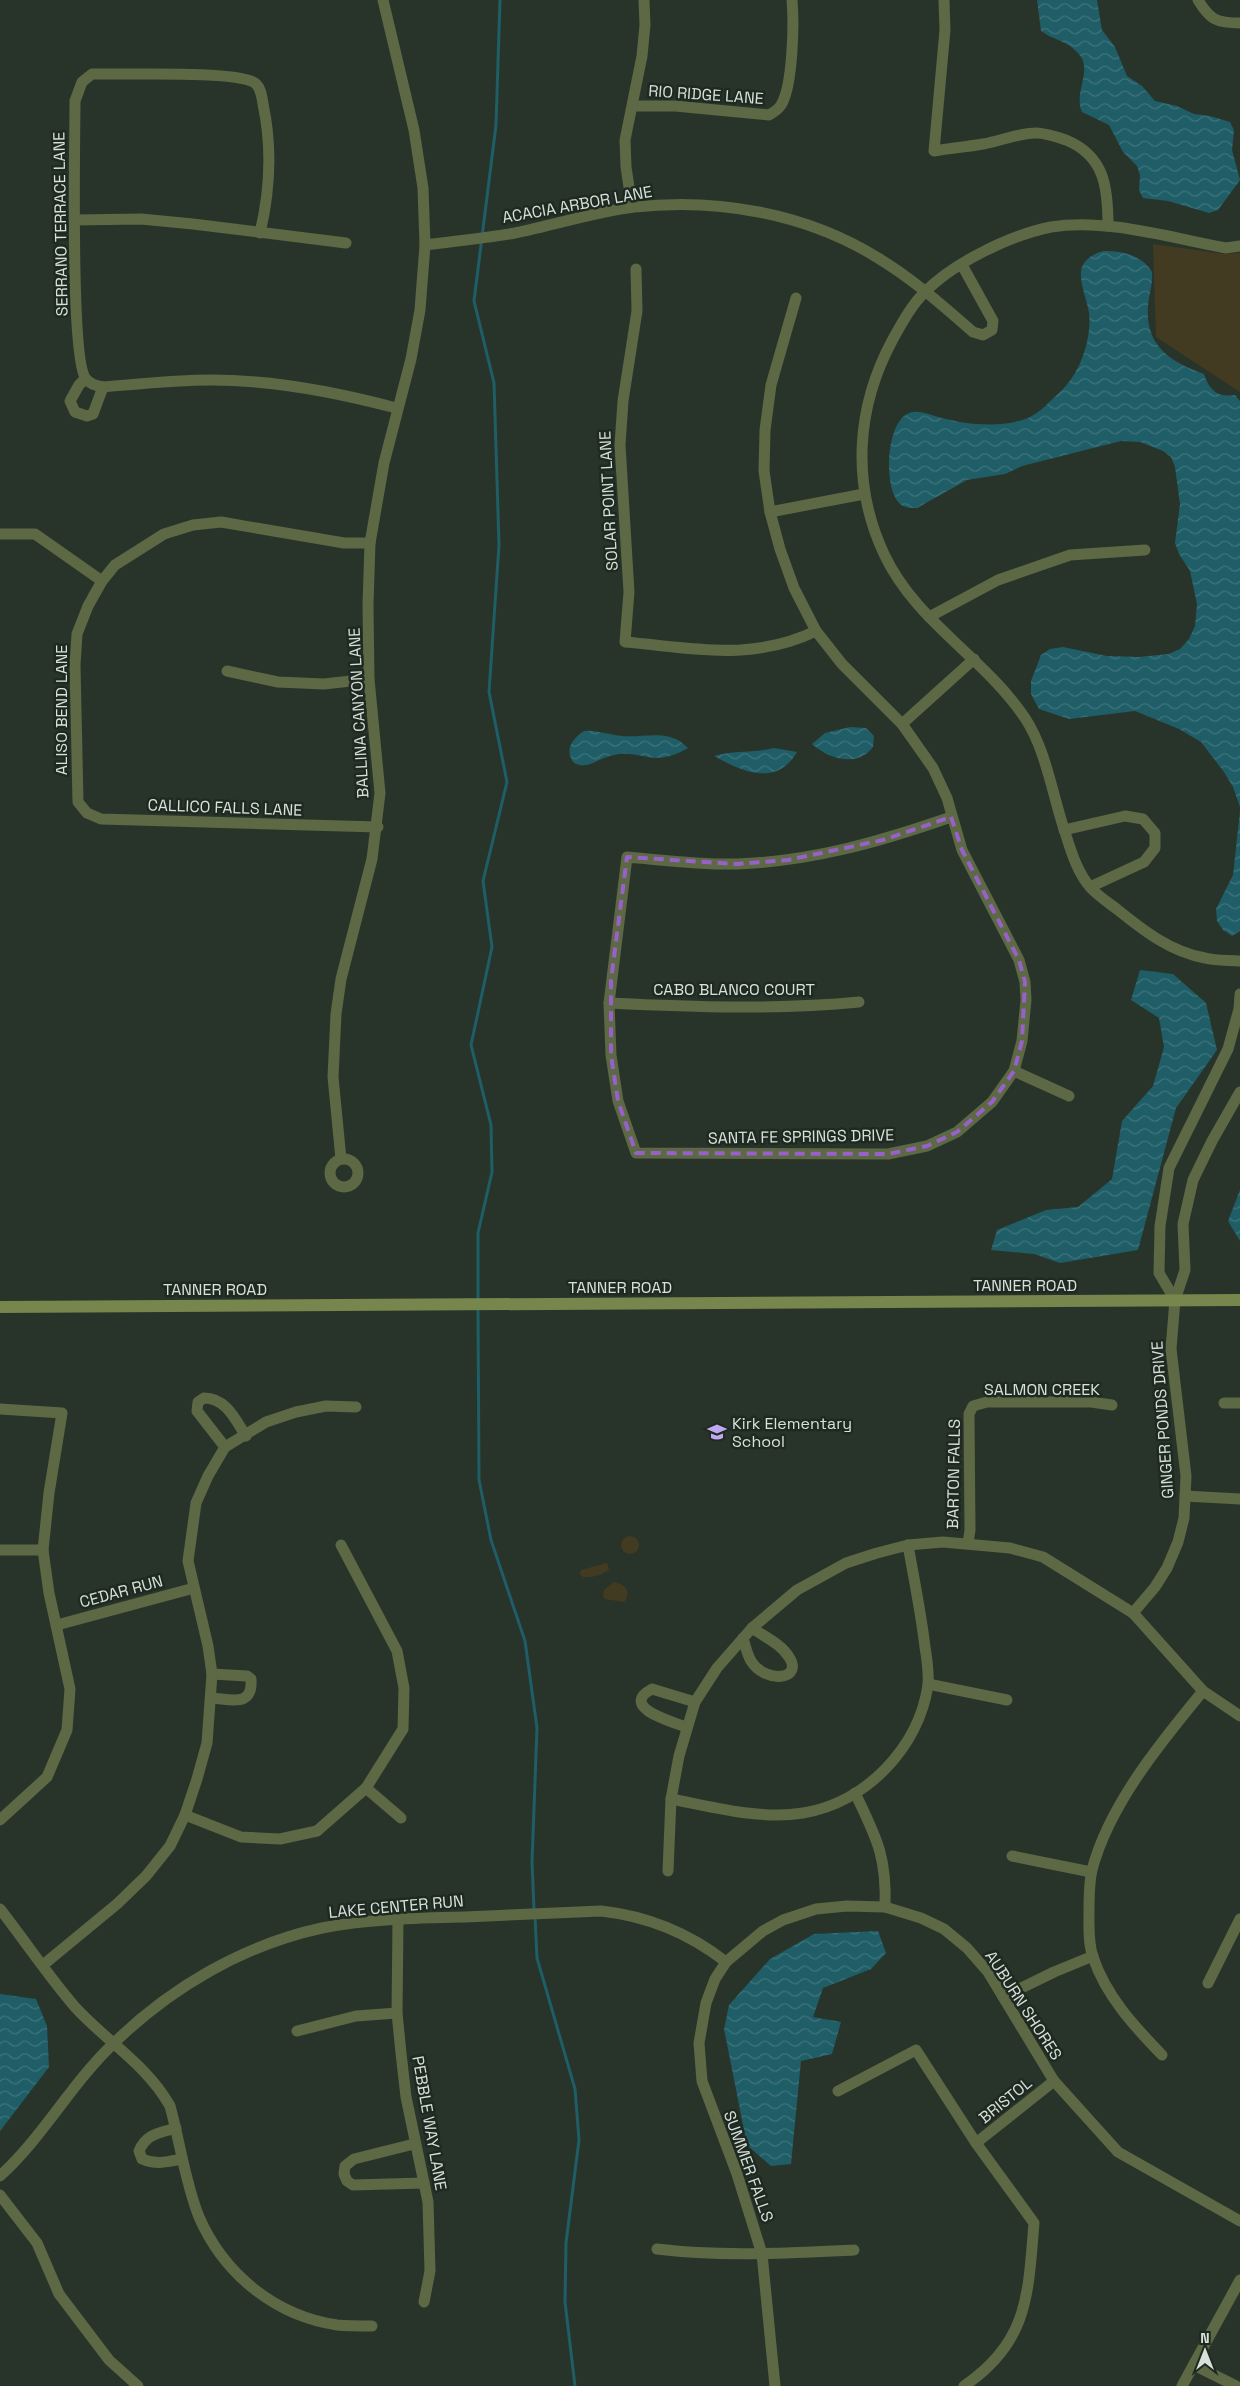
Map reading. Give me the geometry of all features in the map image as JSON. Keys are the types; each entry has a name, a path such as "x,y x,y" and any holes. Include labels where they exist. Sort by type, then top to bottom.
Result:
{"main road":[{"name":"TANNER ROAD","path":"0,1307 1240,1300"}],"street":[{"name":"BALLINA CANYON LANE","path":"341,1159 333,1077 336,1014 341,979 372,859 378,827 380,794 379,767 369,679 370,543 376,501 396,408 411,359 420,310 425,245 423,188 414,130 383,0"},
{"path":"632,207 626,167 625,140 633,106 644,33 644,0"},
{"name":"RIO RIDGE LANE","path":"633,106 675,106 769,115 776,111 785,96 791,59 792,0"},
{"path":"944,0 945,30 934,151 984,144 1015,135 1037,132 1056,136 1089,153 1099,167 1108,200 1108,226"},
{"path":"1198,0 1208,15 1222,23 1240,23"},
{"name":"SERRANO TERRACE LANE","path":"94,384 82,364 75,287 75,101 82,82 92,74 214,75 246,79 256,84 260,91 270,153 267,192 260,233"},
{"name":"ACACIA ARBOR LANE","path":"425,245 515,233 632,207 675,204 745,209 780,216 816,227 853,244 878,258 926,291 973,332 983,335 992,330 993,321 962,265"},
{"path":"75,220 141,219 346,243"},
{"path":"1240,246 1226,248 1108,226 1052,227 1019,236 989,248 926,291 902,322 884,356 873,384 864,420 861,456 864,494 872,524 885,556 900,583 929,617 1011,697 1034,732 1075,861 1090,887 1134,923 1170,947 1205,958 1240,961"},
{"name":"SOLAR POINT LANE","path":"636,269 637,311 623,400 620,445 628,583 625,642 729,652 776,647 816,631"},
{"name":"SANTA FE SPRINGS DRIVE","path":"609,1003 611,1055 618,1101 636,1153 888,1154 927,1146 957,1132 992,1102 1014,1071 1022,1041 1026,1000 1025,982 1019,960 962,850 947,798 934,768 902,724 842,664 816,631 794,588 770,512 764,471 765,430 771,385 796,298"},
{"path":"94,384 93,414 87,416 75,412 70,401 78,384 168,380 213,380 312,389 396,408"},
{"path":"770,512 864,494"},
{"name":"ALISO BEND LANE","path":"78,802 77,634 88,606 102,581 115,565 137,549 164,534 193,525 221,522 344,543 370,543"},
{"path":"0,534 35,534 102,581"},
{"path":"929,617 998,580 1070,555 1145,550"},
{"path":"902,724 974,659"},
{"path":"227,671 278,682 324,684 369,679"},
{"name":"CALLICO FALLS LANE","path":"78,802 86,813 101,819 378,827"},
{"path":"609,1003 627,857 736,864 788,860 835,852 883,840 951,816"},
{"path":"1064,830 1125,816 1143,819 1155,833 1155,848 1144,862 1090,887"},
{"path":"1175,1300 1159,1272 1160,1226 1169,1168 1228,1049 1239,1009 1240,994"},
{"name":"CABO BLANCO COURT","path":"609,1003 709,1008 814,1006 859,1002"},
{"path":"1014,1071 1070,1096"},
{"name":"GINGER PONDS DRIVE","path":"1133,1613 1155,1587 1167,1568 1178,1542 1184,1518 1185,1496 1182,1442 1171,1349 1175,1300 1185,1270 1183,1224 1193,1180 1212,1141 1240,1092"},
{"path":"225,1447 197,1411 198,1402 204,1398 213,1398 226,1406 246,1436"},
{"name":"SALMON CREEK","path":"973,1406 987,1402 1092,1402 1112,1405"},
{"path":"1224,1403 1240,1403"},
{"path":"43,1965 118,1904 146,1876 170,1846 184,1815 207,1743 211,1698 212,1674 208,1646 188,1561 196,1503 208,1476 225,1447 246,1436 266,1422 296,1412 326,1406 356,1406"},
{"name":"BARTON FALLS","path":"968,1543 970,1530 970,1414 973,1406"},
{"path":"0,1409 62,1412 49,1493 43,1550 49,1594 70,1689 67,1730 47,1777 0,1820"},
{"path":"1185,1496 1240,1499"},
{"path":"668,1871 672,1799 686,1727 695,1702 717,1668 752,1628 778,1604 818,1578 846,1563 908,1546 943,1542 968,1543 1010,1548 1043,1557 1133,1613 1203,1691 1240,1716"},
{"path":"184,1815 241,1838 280,1839 317,1831 366,1788 403,1729 404,1688 397,1650 341,1545"},
{"path":"672,1799 738,1812 804,1813 835,1803 855,1793 881,1773 898,1756 918,1718 928,1684 923,1631 908,1546"},
{"path":"0,1550 43,1550"},
{"name":"CEDAR RUN","path":"57,1625 194,1588"},
{"path":"743,1638 750,1660 758,1669 768,1676 779,1678 788,1675 791,1668 791,1659 782,1648 752,1628"},
{"path":"211,1698 243,1700 252,1691 252,1679 247,1676 212,1674"},
{"path":"928,1684 1007,1700"},
{"path":"686,1727 648,1712 642,1706 642,1699 645,1693 652,1689 695,1702"},
{"path":"1162,2055 1131,2023 1116,2002 1093,1956 1089,1916 1092,1872 1101,1843 1118,1809 1165,1737 1203,1691"},
{"path":"366,1788 401,1818"},
{"path":"855,1793 883,1857 886,1881 885,1907"},
{"path":"1012,1856 1092,1872"},
{"name":"AUBURN SHORES","path":"726,1962 763,1931 783,1920 816,1910 847,1906 885,1907 921,1918 944,1929 968,1948 988,1972 1054,2082 1118,2152 1240,2221"},
{"path":"0,1909 75,2007 113,2044 145,2071 162,2093 170,2106 182,2159 198,2215 223,2259 243,2280 267,2300 310,2319 338,2325 372,2326"},
{"name":"LAKE CENTER RUN","path":"0,2176 21,2156 90,2068 113,2044 172,1994 223,1963 262,1946 322,1928 398,1919 601,1910 655,1921 713,1952 726,1962"},
{"path":"1208,1982 1240,1918"},
{"name":"PEBBLE WAY LANE","path":"398,1919 397,2013 406,2097 414,2144 428,2202 430,2271 424,2302"},
{"path":"1003,1998 1054,1972 1093,1956"},
{"name":"SUMMER FALLS","path":"726,1962 715,1979 706,2003 699,2043 700,2063 708,2102 738,2174 762,2254 775,2386"},
{"path":"297,2031 356,2016 397,2013"},
{"path":"838,2091 916,2050 976,2143 1034,2223 1028,2293 1024,2311 1007,2346 994,2363 964,2386"},
{"name":"BRISTOL","path":"976,2143 1054,2082"},
{"path":"176,2128 151,2135 143,2141 139,2151 142,2159 151,2163 158,2164 182,2159"},
{"path":"414,2144 354,2159 346,2166 344,2174 347,2181 353,2185 424,2183"},
{"path":"0,2195 37,2243 59,2294 109,2360 138,2386"},
{"path":"657,2249 690,2253 762,2254 854,2250"},
{"path":"1182,2386 1240,2280"},
{"path":"1194,2365 1236,2386"}],"highlighted area":[{"path":"951,817 962,850 1019,960 1025,982 1022,1041 1014,1071 992,1102 957,1132 927,1146 888,1154 636,1153 618,1101 611,1055 611,980 627,857 736,864 788,860 883,840"}],"shaded area":[{"path":"1153,244 1224,254 1240,253 1240,392 1156,337"},
{"path":"626,1536 634,1536 639,1541 637,1552 626,1554 621,1549 621,1541"},
{"path":"607,1563 609,1570 600,1575 583,1577 580,1574 581,1570"},
{"path":"614,1582 626,1589 627,1595 624,1602 605,1599 603,1596 604,1590"}],"water":[{"path":"1037,0 1097,0 1102,30 1115,47 1127,76 1142,86 1155,101 1177,106 1194,114 1210,116 1230,122 1234,130 1232,150 1240,180 1218,210 1209,213 1168,201 1143,198 1139,190 1140,175 1137,166 1123,152 1109,125 1082,112 1080,97 1084,67 1082,60 1078,53 1069,45 1041,31"},
{"path":"1104,251 1131,255 1148,266 1152,272 1148,320 1155,342 1162,350 1180,364 1204,374 1215,392 1229,396 1235,395 1240,401 1240,807 1233,787 1224,772 1201,742 1179,729 1135,711 1069,719 1039,709 1031,694 1031,681 1041,655 1050,649 1063,647 1107,656 1139,657 1169,654 1180,649 1189,639 1195,626 1197,604 1190,571 1179,554 1175,543 1180,504 1175,467 1171,457 1163,451 1140,442 1121,441 1022,466 1005,474 967,480 917,508 901,505 894,495 891,483 889,455 895,429 901,419 909,413 921,412 974,424 1008,423 1028,418 1037,413 1067,385 1079,366 1089,334 1089,313 1082,282 1082,268 1089,258 1096,253"},
{"path":"850,727 866,728 874,736 873,747 859,758 843,759 835,757 826,754 812,744 825,733"},
{"path":"584,731 622,736 665,736 681,742 688,748 665,757 655,758 621,754 605,757 588,765 579,765 574,763 571,758 570,749 573,741"},
{"path":"774,748 797,752 789,763 780,770 769,773 747,771 714,756 759,751"},
{"path":"1240,811 1240,931 1232,936 1223,930 1217,921 1216,909 1233,875"},
{"path":"1140,970 1173,974 1206,1003 1217,1050 1176,1108 1138,1250 1060,1263 1034,1254 991,1250 997,1230 1046,1210 1078,1207 1112,1179 1122,1121 1153,1086 1164,1047 1159,1018 1131,1000"},
{"path":"1240,1190 1240,1241 1228,1221"},
{"path":"878,1931 886,1953 871,1969 823,1988 813,2017 841,2022 832,2054 801,2061 791,2164 771,2166 747,2145 724,2029 729,2005 770,1959 814,1934"},
{"path":"0,1994 36,1999 47,2026 49,2067 0,2131"}],"waterway":[{"path":"478,1301 478,1233 492,1172 491,1125 471,1045 492,947 483,881 507,782 489,692 499,545 494,383 474,301 496,125 500,0"},
{"path":"478,1307 479,1480 491,1540 525,1641 537,1728 532,1862 534,1910"},
{"path":"535,1917 537,1958 575,2089 579,2140 566,2243 565,2302 575,2386"}],"place":[{"name":"Kirk Elementary School","path":"717,1432"}]}
